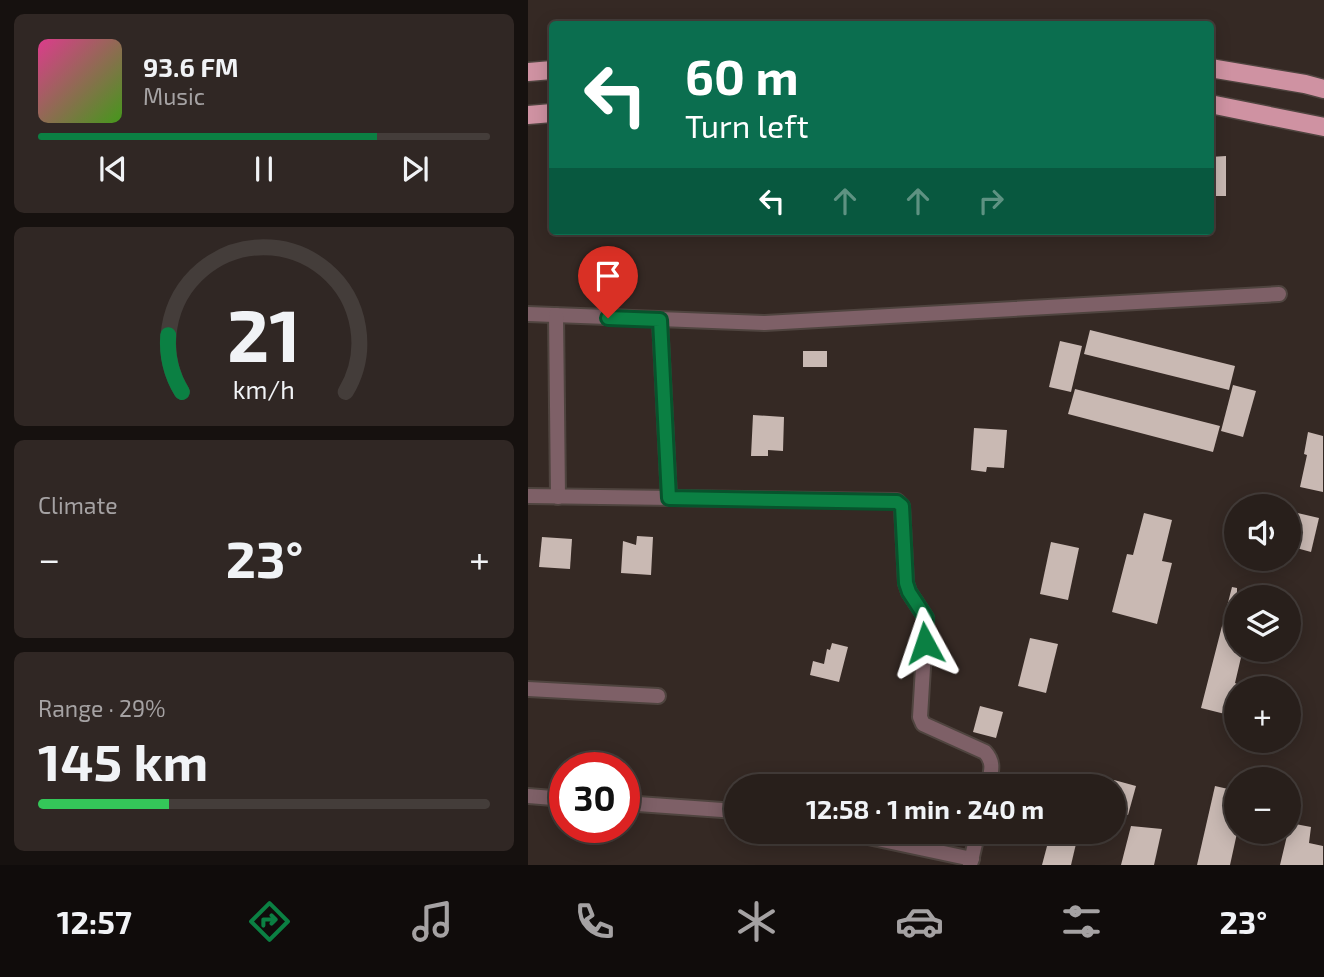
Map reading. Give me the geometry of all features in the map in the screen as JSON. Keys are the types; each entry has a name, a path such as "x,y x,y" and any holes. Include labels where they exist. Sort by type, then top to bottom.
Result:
{"main road":[{"path":"1214,69 1324,89"},
{"path":"528,72 549,70"},
{"path":"1214,105 1324,127"},
{"path":"528,115 549,113"}],"street":[{"path":"528,313 765,323 1279,294"},
{"path":"556,315 558,497"},
{"path":"660,320 669,498"},
{"path":"528,496 897,502 902,506 906,583 926,618 920,717 923,724 985,752 991,759 991,774"},
{"path":"528,689 658,695"},
{"path":"528,796 549,798"},
{"path":"640,804 724,810"},
{"path":"895,844 971,862 975,844"}],"building":[{"path":"1226,156 1226,196 1214,196 1214,157"},
{"path":"1090,330 1235,366 1229,390 1084,354"},
{"path":"1060,341 1082,346 1071,392 1049,387"},
{"path":"803,351 827,351 827,367 803,367"},
{"path":"1233,385 1256,391 1243,437 1221,431"},
{"path":"1075,389 1220,426 1213,452 1068,414"},
{"path":"753,415 784,417 783,451 768,450 768,456 751,456"},
{"path":"974,428 1007,430 1004,468 987,467 986,472 971,470"},
{"path":"1308,432 1323,436 1323,492 1300,487 1307,455 1304,454"},
{"path":"1144,513 1172,520 1162,561 1172,563 1157,624 1112,612 1127,554 1133,555"},
{"path":"1301,514 1319,518 1311,552 1301,549"},
{"path":"637,536 653,537 651,575 621,573 623,541 636,545"},
{"path":"542,537 572,539 570,569 539,567"},
{"path":"1051,542 1079,548 1068,600 1040,594"},
{"path":"1224,618 1224,662 1240,662 1237,676 1224,676 1224,714 1201,708"},
{"path":"1030,638 1058,644 1046,693 1018,686"},
{"path":"832,643 848,647 839,682 810,675 813,661 824,664 827,649 830,650"},
{"path":"980,706 1003,712 996,738 973,732"},
{"path":"1126,783 1136,786 1126,814"},
{"path":"1215,786 1224,788 1224,844 1235,844 1230,865 1197,865"},
{"path":"1301,825 1311,827 1309,843 1323,846 1323,865 1280,865 1285,844 1301,844"},
{"path":"1131,826 1162,829 1154,865 1121,865"},
{"path":"1048,844 1076,844 1071,865 1042,865"}],"route":[{"path":"608,318 660,320 669,498 897,502 902,506 906,583 926,618 925,643"}]}
